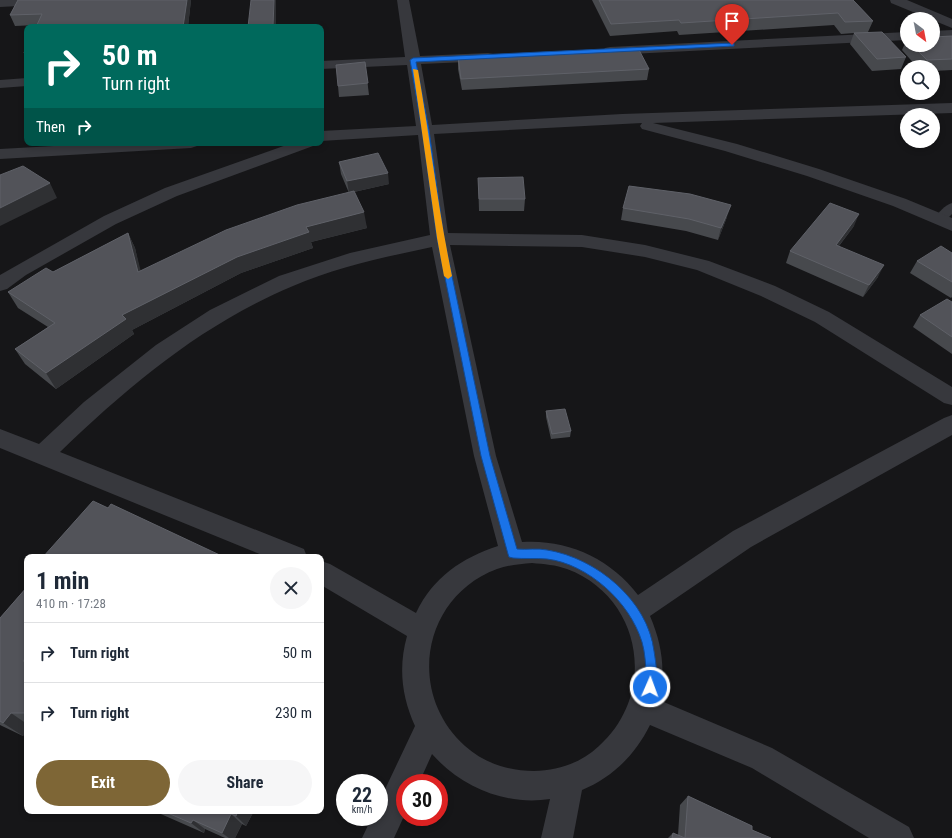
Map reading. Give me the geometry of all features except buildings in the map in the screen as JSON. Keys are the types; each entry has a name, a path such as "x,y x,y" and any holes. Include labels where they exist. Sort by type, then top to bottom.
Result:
{"street":[{"path":"2,4 56,0"},
{"path":"403,0 425,130 440,238 485,456 513,554"},
{"path":"896,0 952,24"},
{"path":"940,35 952,34"},
{"path":"596,51 900,36"},
{"path":"324,65 501,56"},
{"path":"0,84 24,82"},
{"path":"324,136 622,119 952,108"},
{"path":"622,119 702,139 812,171 946,222"},
{"path":"0,154 139,146"},
{"path":"0,284 19,271 110,220 171,192 299,146"},
{"path":"43,454 92,408 163,350 217,314 286,281 343,262 440,238 582,241 645,251 702,265 768,291 822,316 952,397"},
{"path":"634,612 742,539 952,424"},
{"path":"0,438 43,454 288,554"},
{"path":"513,554 548,555 581,565 611,585 634,612 648,642 652,675 646,709 629,740 603,766 569,781 529,785 490,776 456,755 430,726 417,694 413,660 419,629 434,600 456,578 482,562 513,554"},
{"path":"324,574 419,629"},
{"path":"646,709 762,758 898,838"},
{"path":"378,838 430,726"},
{"path":"557,838 569,781"}],"lane":[{"path":"946,222 952,207"}],"slow traffic":[{"path":"415,70 440,238 448,276"}],"route":[{"path":"650,687 652,675 648,642 634,612 611,585 581,565 548,555 513,554 485,456 440,238 425,130 413,60 732,45"}]}
